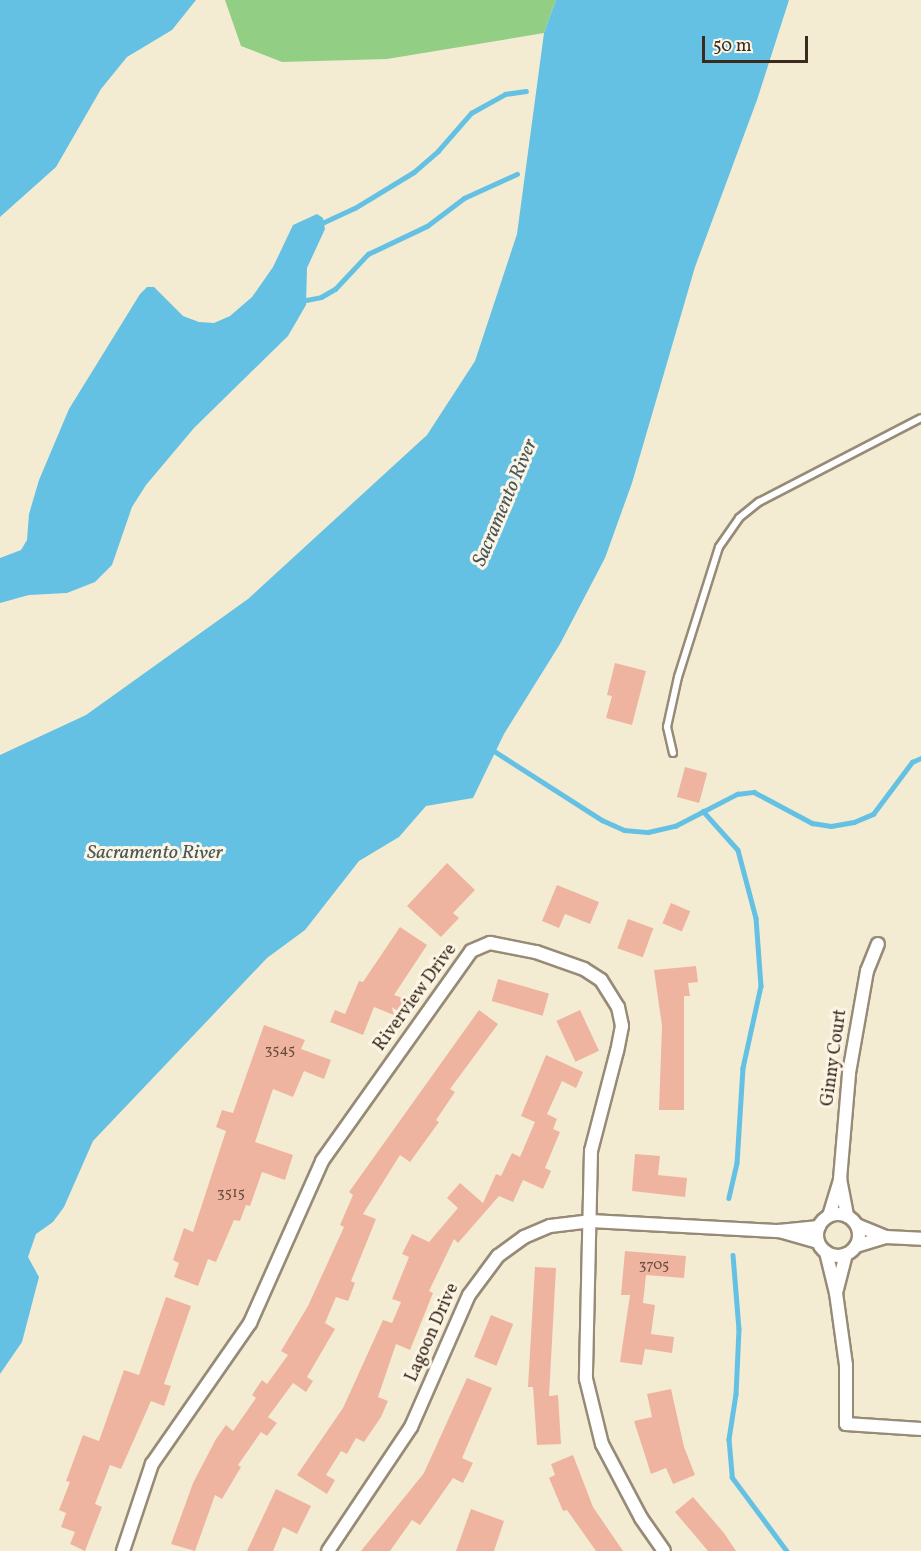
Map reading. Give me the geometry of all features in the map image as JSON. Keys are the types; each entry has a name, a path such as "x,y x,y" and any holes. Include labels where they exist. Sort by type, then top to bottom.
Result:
{"street":[{"name":"Riverview Drive","path":"123,1551 152,1464 250,1323 322,1161 471,951 484,944 503,944 584,969 601,980 618,1007 622,1026 591,1151 592,1221 585,1335 591,1409 612,1466 664,1551"},
{"name":"Ginny Court","path":"840,1179 849,1073 867,971 878,944"},
{"path":"840,1179 847,1216 856,1225 886,1237 921,1239"},
{"path":"779,1231 819,1227 829,1216 840,1179"},
{"path":"829,1216 847,1216"},
{"name":"Lagoon Drive","path":"328,1551 411,1427 469,1294 498,1256 524,1237 550,1226 592,1221 779,1231"},
{"path":"856,1225 856,1246"},
{"path":"819,1227 822,1247 836,1293 846,1365 846,1424 921,1429"},
{"path":"779,1231 846,1254"},
{"path":"836,1293 846,1254 856,1246 886,1237"}],"lane":[{"path":"673,753 667,727 678,677 719,547 739,518 759,502 808,480 921,418"}],"green space":[{"path":"225,0 556,0 544,33 387,59 282,62 241,46"}],"water":[{"path":"0,0 196,0 172,30 127,57 101,89 56,167 0,217"},
{"name":"Sacramento River","path":"556,0 789,0 757,100 695,267 632,483 605,558 560,644 504,734 473,798 426,806 399,837 359,861 305,930 267,958 93,1141 64,1207 53,1222 36,1234 28,1257 39,1277 22,1342 0,1374 0,755 86,715 248,599 427,435 475,361 517,234 544,33"},
{"path":"317,214 323,218 325,229 307,268 306,305 288,336 194,428 146,485 132,507 112,565 95,582 67,593 29,595 0,603 0,558 21,550 27,540 29,514 39,480 69,409 140,294 147,287 154,287 183,316 199,322 214,323 230,316 252,297 273,267 293,225"}],"building":[{"path":"615,663 646,671 632,725 606,718 612,696 607,695"},
{"path":"685,767 707,773 699,803 677,797"},
{"path":"447,863 475,890 453,913 459,918 441,937 407,906"},
{"path":"557,885 599,902 590,924 565,914 559,928 542,921"},
{"path":"671,903 690,911 682,931 662,923"},
{"path":"628,919 653,928 643,957 617,948"},
{"path":"400,927 427,945 394,995 406,999 399,1017 374,1007 363,1035 330,1022 335,1010 345,1014 359,981 363,982"},
{"path":"696,966 698,982 688,983 690,996 684,996 684,1110 659,1110 662,1026 654,970"},
{"path":"498,979 549,994 543,1016 492,1001"},
{"path":"479,1010 498,1024 450,1089 455,1092 436,1120 439,1122 410,1162 400,1155 363,1214 376,1219 351,1281 355,1283 348,1301 336,1297 325,1323 335,1329 307,1377 313,1381 306,1392 293,1383 268,1417 277,1423 267,1436 261,1432 238,1465 241,1467 222,1499 215,1495 195,1551 171,1544 193,1483 216,1439 226,1425 233,1431 256,1398 252,1395 262,1380 267,1384 288,1355 281,1351 308,1306 344,1227 340,1225 353,1195 349,1192"},
{"path":"580,1010 599,1051 575,1062 556,1021"},
{"path":"264,1025 305,1040 301,1049 331,1060 324,1079 304,1071 293,1097 273,1089 255,1142 293,1155 285,1180 262,1172 250,1206 246,1205 240,1221 234,1220 216,1262 208,1259 198,1286 174,1277 179,1263 173,1260 184,1228 193,1232 226,1131 216,1127 222,1110 233,1113"},
{"path":"546,1055 583,1072 576,1088 562,1081 547,1114 557,1119 553,1129 560,1132 545,1168 551,1171 543,1189 523,1180 513,1202 499,1196 458,1243 454,1239 429,1291 433,1293 410,1350 396,1344 378,1397 388,1401 381,1417 364,1442 356,1438 347,1454 341,1451 326,1475 335,1480 327,1494 297,1475 343,1408 383,1320 392,1323 401,1302 392,1299 409,1257 402,1254 412,1234 429,1242 458,1208 447,1198 460,1183 483,1203 496,1174 501,1176 512,1153 520,1157 535,1122 521,1116"},
{"path":"635,1154 660,1156 658,1175 687,1178 685,1197 632,1191"},
{"path":"625,1251 686,1256 684,1278 646,1275 643,1303 655,1305 651,1334 674,1337 672,1353 645,1349 642,1365 620,1362 630,1295 621,1295"},
{"path":"535,1267 556,1268 549,1396 558,1395 561,1444 537,1445 533,1387 528,1387"},
{"path":"166,1297 191,1306 164,1384 171,1386 164,1406 151,1401 121,1469 110,1465 95,1504 102,1507 85,1551 70,1544 75,1532 61,1527 66,1513 59,1510 70,1482 66,1481 83,1435 99,1441 124,1370 139,1375"},
{"path":"491,1315 513,1324 496,1366 474,1357"},
{"path":"467,1378 492,1388 462,1458 473,1463 463,1483 453,1478 420,1525 412,1520 390,1551 361,1551 424,1473"},
{"path":"671,1389 684,1447 695,1475 673,1484 666,1468 651,1474 634,1421 652,1417 647,1394"},
{"path":"573,1455 593,1507 623,1551 596,1551 567,1510 563,1511 549,1478 555,1475 551,1464"},
{"path":"276,1489 311,1506 297,1534 283,1527 273,1551 247,1551"},
{"path":"693,1497 724,1533 736,1551 708,1551 675,1512"},
{"path":"471,1509 504,1521 494,1551 456,1551"}],"waterway":[{"path":"320,224 355,208 414,172 438,151 471,113 505,94 526,91"},
{"path":"301,301 321,297 335,289 368,254 427,226 464,198 517,174"},
{"path":"491,749 602,820 624,830 648,832 675,826 737,794 754,792 812,823 831,826 854,822 873,814 912,762 921,758"},
{"path":"703,811 738,850 756,918 761,986 743,1068 737,1163 729,1198"},
{"path":"733,1255 739,1329 736,1394 729,1439 732,1477 787,1551"}]}
